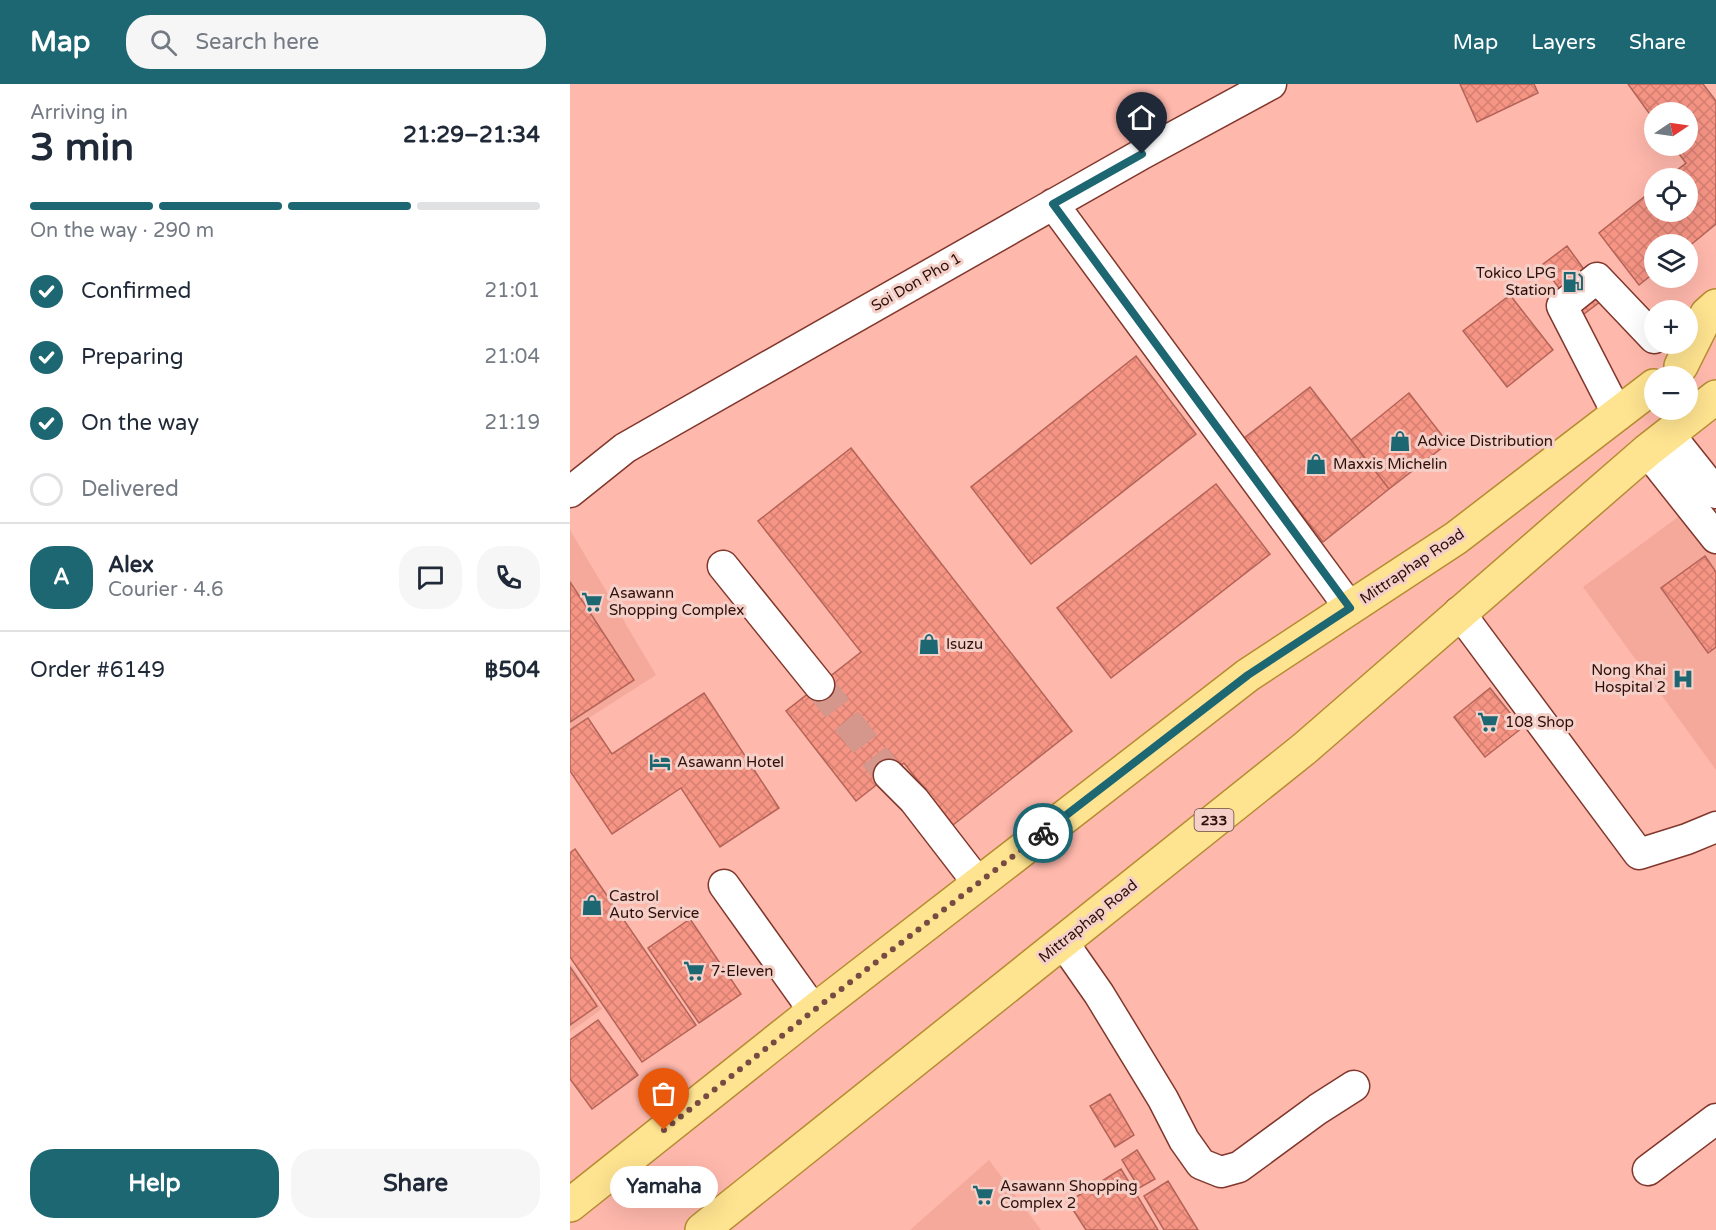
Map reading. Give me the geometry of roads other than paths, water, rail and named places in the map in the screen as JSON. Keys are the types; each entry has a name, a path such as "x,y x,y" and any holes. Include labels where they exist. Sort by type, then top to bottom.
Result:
{"main road":[{"path":"1669,362 1716,306"},
{"path":"1669,362 1716,338"},
{"name":"Mittraphap Road","path":"702,1230 1304,749 1459,612 1658,442 1715,398"},
{"name":"Mittraphap Road","path":"570,1205 813,1011 1248,675 1456,538 1638,399"},
{"path":"1638,399 1658,442"}],"street":[{"name":"Soi Don Pho 1","path":"570,492 625,448 1053,204 1271,84"},
{"path":"1053,204 1350,608"},
{"path":"1638,399 1562,306 1597,278 1644,327"},
{"path":"1658,442 1716,493"},
{"path":"1658,442 1716,538"},
{"path":"723,566 819,684"},
{"path":"1459,612 1639,854 1688,839 1716,826"},
{"path":"889,775 914,800 978,883"},
{"path":"724,885 813,1011"},
{"path":"1062,941 1099,994 1163,1099 1184,1140 1201,1164 1221,1172 1239,1167 1318,1109 1354,1086"},
{"path":"1648,1170 1716,1119"}],"tunnel":[{"path":"819,685 889,775"}],"place":[{"name":"Tokico LPG Station","path":"1573,282"},
{"name":"Advice Distribution","path":"1400,441"},
{"name":"Maxxis Michelin","path":"1316,464"},
{"name":"Asawann Shopping Complex","path":"592,602"},
{"name":"Isuzu","path":"929,644"},
{"name":"Nong Khai Hospital 2","path":"1683,679"},
{"name":"108 Shop","path":"1488,722"},
{"name":"Asawann Hotel","path":"660,762"},
{"name":"Castrol Auto Service","path":"592,905"},
{"name":"7-Eleven","path":"694,971"},
{"name":"Yamaha","path":"664,1130"},
{"name":"Asawann Shopping Complex 2","path":"983,1195"}]}
